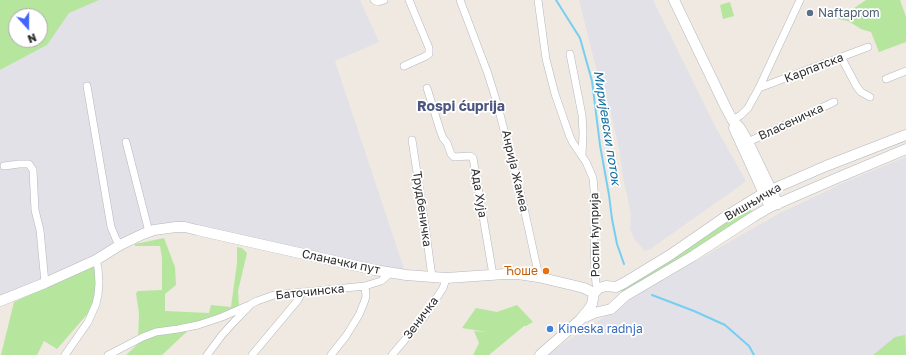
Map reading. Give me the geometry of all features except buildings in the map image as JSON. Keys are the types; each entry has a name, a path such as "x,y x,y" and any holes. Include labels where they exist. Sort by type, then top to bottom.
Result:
{"street":[{"path":"374,0 378,2 384,0"},
{"path":"404,66 426,56 429,51 409,0"},
{"name":"Анрија Жамеа","path":"460,0 488,74 497,103 522,199 538,277"},
{"name":"Роспи ћуприја","path":"538,0 546,59 555,94 570,137 591,172 596,213 594,237 595,272 596,284 599,292"},
{"path":"674,0 733,121 740,128 748,142 774,206"},
{"path":"733,121 748,108 759,88 800,0"},
{"name":"Карпатска","path":"759,88 868,47"},
{"path":"570,54 582,115 582,155"},
{"path":"841,57 857,87 861,92 870,97"},
{"path":"886,79 906,71"},
{"path":"87,86 111,227 120,245"},
{"name":"Ада Хуја","path":"427,88 440,130 451,154 454,156 470,156 473,158 493,275"},
{"name":"Власеничка","path":"748,142 834,102"},
{"path":"733,121 734,130 768,191"},
{"name":"Вишњичка","path":"540,355 580,320 589,310 599,292 620,286 670,255 725,217 768,191 826,166 906,135"},
{"name":"Трудбеничка","path":"412,140 432,277"},
{"path":"126,142 149,232"},
{"name":"Вишњичка","path":"580,320 611,309 625,296 774,206 906,149"},
{"path":"4,166 29,164 33,170 35,210 40,230 45,283"},
{"name":"Сланачки пут","path":"0,301 96,260 120,245 149,232 170,228 185,228 390,273 446,278 512,274 538,277 599,292"},
{"path":"65,355 88,322 96,304 99,283 96,260"},
{"name":"Баточинска","path":"207,355 222,335 251,304 274,295 365,286 381,282 390,273"},
{"name":"Зеничка","path":"392,355 424,317 442,288 446,278"},
{"path":"332,355 362,310 366,296 365,286"},
{"path":"605,311 596,306 599,292 612,289 617,294 616,304"},
{"path":"252,355 298,300 302,292"},
{"path":"108,355 156,332 198,325 222,317 251,304"}],"shaded area":[{"path":"66,0 360,0 379,42 335,61 406,275 170,228 0,301 0,70 41,48 48,48 48,43"},
{"path":"579,0 653,0 715,126 746,181 651,249 645,251 635,240 630,229 631,214 619,148 609,105 599,80"},
{"path":"906,157 906,355 546,355 642,292 778,214 838,185"}],"green space":[{"path":"0,0 99,0 69,13 48,44 48,8 8,8 8,48 41,48 0,70"},
{"path":"866,0 900,0 906,17 906,42 879,52 871,32 861,29 848,21 838,19"},
{"path":"730,2 734,16 723,19 720,5"},
{"path":"749,208 752,212 676,261 622,292 621,290"},
{"path":"164,238 175,267 176,285 165,294 165,311 209,313 211,305 231,307 237,263 237,247 242,248 247,253 238,291 239,306 196,323 162,355 126,355 138,344 139,313 136,293 138,291 162,290 162,258 160,246 135,246 135,244"},
{"path":"97,264 96,304 57,349 44,341 37,355 1,355 14,302"},
{"path":"517,305 533,322 524,326 489,355 473,355 479,343 474,331 487,332 462,328 476,308 497,312"},
{"path":"905,335 906,355 873,355 895,337"}],"waterway":[{"name":"Миријевски поток","path":"556,0 580,38 592,81 600,145 612,219 617,244 624,264"},
{"name":"Миријевски поток","path":"652,295 725,325 749,346 754,355"}],"place":[{"name":"Naftaprom","path":"810,13"},
{"name":"Ћоше","path":"546,271"},
{"name":"Kineska radnja","path":"550,329"}],"district":[{"name":"Rospi ćuprija","path":"461,107"}]}
